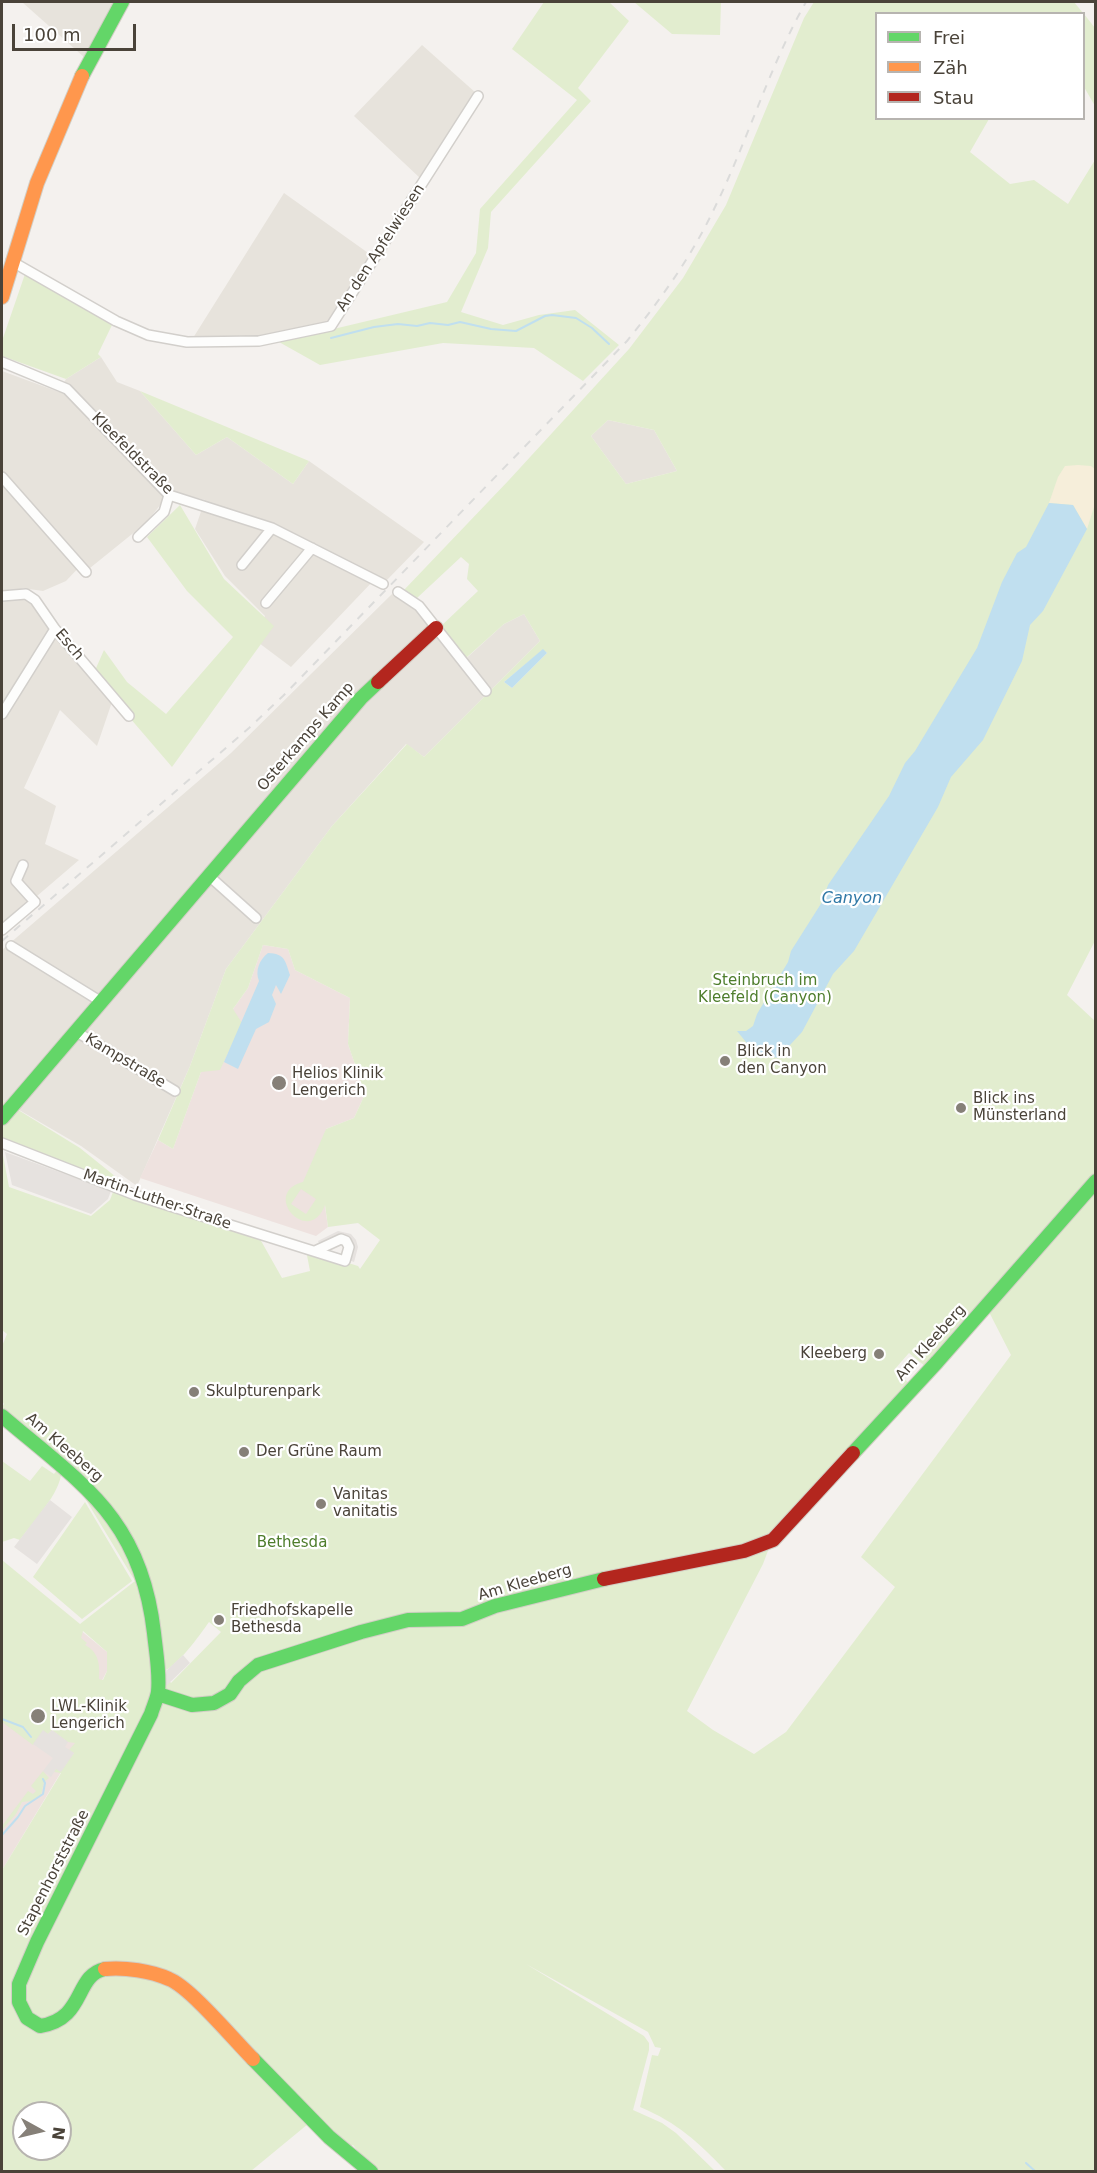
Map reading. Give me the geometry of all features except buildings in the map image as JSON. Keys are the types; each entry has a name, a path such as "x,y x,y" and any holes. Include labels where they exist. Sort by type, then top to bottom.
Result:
{"street":[{"path":"2,297 11,261 46,160 98,44 122,2"},
{"name":"An den Apfelwiesen","path":"11,261 116,321 148,335 187,342 259,341 331,326 478,96"},
{"name":"Kleefeldstraße","path":"2,362 67,389 169,495 272,528 383,584"},
{"path":"2,477 86,572"},
{"path":"138,537 164,512 169,495"},
{"path":"243,565 272,528"},
{"path":"266,603 312,548"},
{"path":"398,592 419,606 486,691"},
{"name":"Esch","path":"2,596 26,594 35,600 55,629 129,716"},
{"name":"Osterkamps Kamp","path":"2,1118 361,698 436,628"},
{"path":"2,714 55,629"},
{"path":"2,930 35,902 16,881 23,866"},
{"path":"208,875 256,918"},
{"path":"11,946 100,1001"},
{"name":"Kampstraße","path":"75,1031 175,1090"},
{"name":"Martin-Luther-Straße","path":"2,1143 135,1195 315,1251"},
{"name":"Am Kleeberg","path":"2,1416 84,1485 111,1513 128,1538 140,1565 147,1590 158,1694 192,1705 214,1703 230,1694 239,1681 258,1665 361,1632 408,1620 462,1618 495,1606 578,1585 744,1551 773,1540 937,1362 1095,1180"},
{"name":"Stapenhorststraße","path":"158,1694 151,1714 37,1942 19,1984 19,2002 27,2018 40,2025 53,2024 69,2014 89,1978 101,1970 116,1968 145,1972 171,1980 192,1995 329,2137 371,2172"}],"shaded area":[{"path":"22,2 115,2 85,58"},
{"path":"422,45 476,93 420,178 354,116"},
{"path":"284,193 371,255 329,324 271,335 193,338"},
{"path":"101,357 117,382 140,391 196,455 227,437 293,484 309,461 424,542 385,582 374,580 291,667 251,637 265,616 225,576 195,529 205,500 171,491 147,522 90,568 84,562 66,581 43,591 22,588 112,702 97,746 60,710 24,788 56,806 45,844 79,860 2,926 2,371 59,392 66,379"},
{"path":"608,420 654,430 677,471 626,484 591,436"},
{"path":"392,594 420,613 460,664 504,624 524,614 540,641 424,757 406,744 332,826 226,969 190,1066 137,1186 81,1146 2,1100 2,950 231,753"},
{"name":"Helios Klinik Lengerich","path":"263,945 288,949 295,970 350,998 348,1044 365,1094 354,1118 326,1129 323,1193 328,1227 316,1236 140,1178 158,1140 173,1149 201,1072 233,1009 248,988"},
{"path":"5,1152 111,1191 108,1199 91,1214 12,1185"},
{"path":"338,1231 351,1234 356,1240 358,1247 354,1262 346,1259 346,1241 321,1248 318,1241"},
{"path":"50,1500 72,1517 37,1564 14,1547"},
{"name":"LWL-Klinik Lengerich","path":"2,1566 107,1652 107,1671 70,1741 83,1742 61,1772 2,1870"},
{"path":"183,1655 190,1663 164,1688 162,1672"},
{"path":"43,1730 48,1734 52,1730 68,1742 65,1747 74,1753 61,1772 56,1769 51,1777 43,1771 53,1758 33,1744"}],"green space":[{"path":"544,2 609,2 629,21 578,88 591,101 491,212 488,248 461,312 503,325 539,315 575,310 619,345 583,381 534,348 443,343 320,365 279,342 447,302 476,253 480,209 577,100 512,49"},
{"path":"634,2 721,2 720,35 672,34"},
{"path":"814,2 1074,2 1082,12 875,12 875,120 988,120 970,152 1010,184 1034,180 1068,204 1095,160 1096,939 1067,995 1095,1021 1095,1172 926,1367 909,1353 894,1370 910,1384 769,1548 763,1564 687,1711 713,1730 754,1754 786,1732 895,1587 861,1557 1011,1355 988,1310 1095,1190 1095,2171 726,2171 687,2134 640,2107 652,2055 658,2056 661,2048 655,2047 648,2032 526,1964 644,2036 649,2043 649,2050 633,2110 662,2123 676,2133 715,2171 377,2171 355,2153 358,2151 353,2145 348,2148 319,2116 314,2115 308,2124 251,2171 2,2171 2,1870 61,1773 54,1772 56,1768 60,1771 74,1753 69,1750 75,1743 68,1742 52,1730 48,1734 43,1731 33,1745 2,1722 2,1560 80,1624 135,1581 80,1490 87,1482 2,1407 4,1404 2,1401 2,1346 7,1334 2,1330 2,1150 9,1187 91,1216 110,1200 113,1192 260,1239 282,1278 310,1271 306,1250 358,1266 360,1269 380,1240 358,1223 328,1227 325,1205 318,1217 309,1221 300,1220 292,1214 287,1205 286,1196 291,1188 303,1182 326,1129 354,1118 365,1094 348,1044 350,998 295,970 288,949 263,945 248,988 233,1009 242,1023 220,1070 201,1072 173,1149 158,1140 190,1066 226,969 332,826 407,744 424,757 540,641 524,614 504,624 466,658 440,627 478,591 467,579 469,564 461,557 417,598 404,590 629,349 683,278 726,205 804,18","holes":["608,420 654,430 677,471 626,484 591,436","543,650 547,653 512,688 504,682","301,1189 316,1199 306,1214 291,1204","209,1622 221,1632 171,1683 162,1672 175,1664","83,1631 107,1652 107,1671 103,1680 99,1679 99,1664 96,1655 81,1638"]},
{"path":"1085,15 1095,28 1095,106 1085,89"},
{"path":"25,274 112,325 98,354 101,357 66,379 2,356 2,341"},
{"path":"140,391 309,461 293,484 227,437 196,455"},
{"path":"180,505 224,579 274,626 172,767 93,675 104,650 127,682 166,714 233,637 187,591 147,537"},
{"path":"2,1100 80,1148 126,1185 2,1139"},
{"path":"2,1461 30,1481 42,1466 54,1474 58,1469 61,1472 57,1489 20,1540 14,1538 2,1542"},
{"path":"85,1502 132,1581 82,1619 33,1577"},
{"path":"43,1771 49,1778 44,1782 41,1795 31,1801 22,1802 16,1814 2,1830 2,1826 28,1791 33,1794 36,1791 31,1786"}],"sand":[{"path":"1065,466 1091,466 1095,469 1095,504 1087,529 1073,505 1049,503 1058,477"}],"water":[{"name":"Canyon","path":"1049,503 1073,505 1087,529 1043,611 1030,625 1022,661 983,740 951,777 938,807 854,951 833,974 802,1032 778,1058 755,1053 737,1031 746,1031 753,1026 757,1014 788,962 791,951 822,902 828,885 889,796 905,763 915,751 977,648 1002,582 1017,553 1026,547"},
{"path":"543,649 547,653 512,688 504,682"},
{"path":"268,953 281,956 290,975 281,994 276,985 272,995 276,1004 269,1022 256,1029 238,1069 224,1062 259,981 257,973 259,966"}],"waterway":[{"path":"331,338 374,327 398,324 417,326 430,323 448,325 460,322 491,329 516,331 545,316 552,315 576,318 592,328 609,344"},
{"path":"2,1719 23,1727 31,1737"},
{"path":"2,1835 25,1806 43,1794 45,1783 43,1779"},
{"path":"1026,2163 1036,2172"}],"railway":[{"path":"2,941 283,696 627,341 675,277 706,225 727,182 781,52 806,2"}],"traffic: fast":[{"path":"82,76 122,2"},
{"path":"2,1118 361,698 378,682"},
{"path":"853,1453 937,1362 1096,1181"},
{"path":"2,1416 58,1463 104,1507 122,1532 136,1560 147,1593 158,1663 157,1697 151,1714 37,1942 19,1984 19,2002 27,2018 40,2026 55,2022 73,2006 88,1979 105,1969"},
{"path":"158,1694 192,1705 214,1703 230,1694 239,1681 258,1665 361,1632 408,1620 462,1619 495,1606 604,1579"},
{"path":"253,2059 329,2137 371,2172"}],"traffic: slow":[{"path":"2,297 37,183 82,76"},
{"path":"105,1969 146,1972 162,1976 178,1984 200,2003 253,2059"}],"traffic: jam":[{"path":"378,682 436,628"},
{"path":"604,1579 744,1551 773,1540 853,1453"}],"place":[{"name":"Blick in den Canyon","path":"725,1061"},
{"name":"Helios Klinik Lengerich","path":"279,1083"},
{"name":"Blick ins Münsterland","path":"961,1108"},
{"name":"Kleeberg","path":"879,1354"},
{"name":"Skulpturenpark","path":"194,1392"},
{"name":"Der Grüne Raum","path":"244,1452"},
{"name":"Vanitas vanitatis","path":"321,1504"},
{"name":"Friedhofskapelle Bethesda","path":"219,1620"},
{"name":"LWL-Klinik Lengerich","path":"38,1716"}],"park label":[{"name":"Steinbruch im Kleefeld (Canyon)","path":"765,990"},
{"name":"Bethesda","path":"292,1543"}]}
